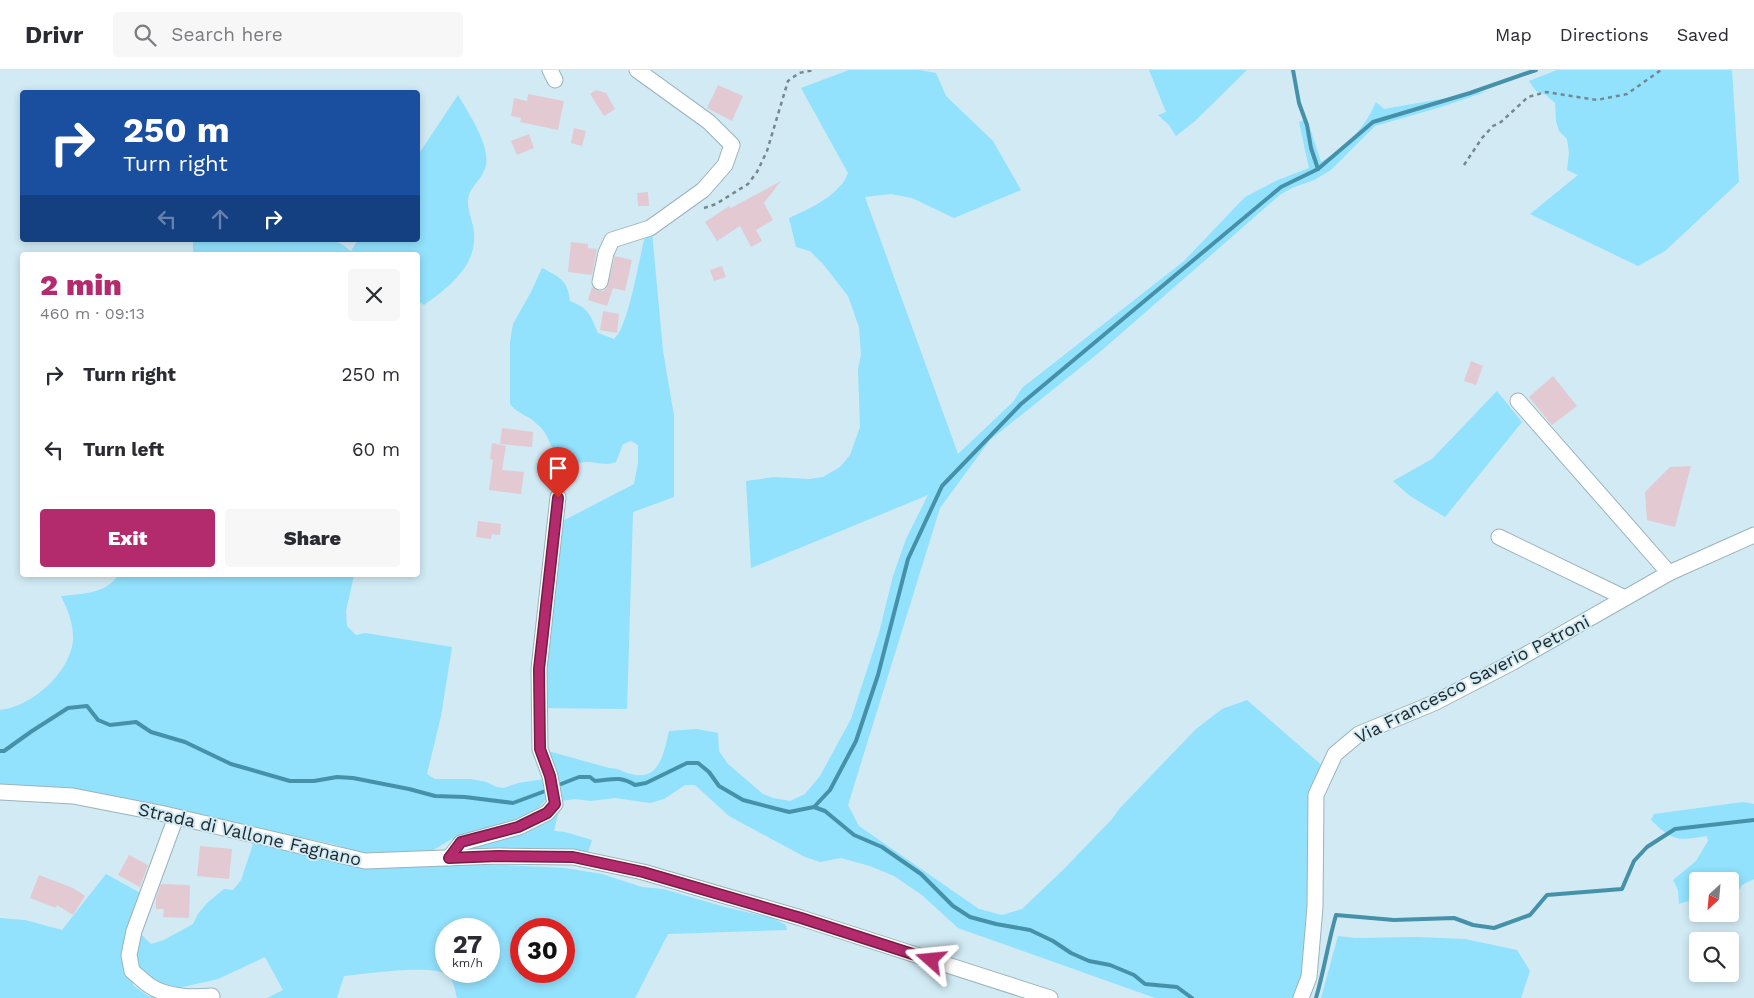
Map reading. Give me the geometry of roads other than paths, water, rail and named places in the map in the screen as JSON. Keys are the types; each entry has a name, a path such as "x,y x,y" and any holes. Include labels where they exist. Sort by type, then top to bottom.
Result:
{"street":[{"path":"600,282 606,253 612,240 650,228 703,190 725,165 732,145 709,122 637,70"},
{"path":"1518,400 1669,574"},
{"path":"449,858 461,842 518,827 547,813 555,804 550,776 540,749 539,669 558,498"},
{"name":"Via Francesco Saverio Petroni","path":"1300,998 1309,977 1315,906 1316,795 1335,754 1359,734 1434,703 1513,662 1669,574 1754,535"},
{"path":"1499,537 1625,598"},
{"name":"Strada di Vallone Fagnano","path":"0,792 73,796 176,816 365,861 498,856 573,857 643,872 801,918 1050,998"},
{"path":"176,816 134,930 129,955 132,971 151,987 193,998 212,996"}],"waterway":[{"path":"1293,70 1299,103 1307,125 1311,148 1318,169"},
{"path":"814,807 830,790 856,741 878,675 908,559 942,486 1021,404 1281,187 1318,169 1373,122 1470,93 1536,70"},
{"path":"0,751 4,751 68,708 87,706 98,720 110,725 136,722 151,732 185,742 231,764 290,781 314,781 337,777 353,778 435,796 465,797 513,803 548,790"},
{"path":"556,786 579,777 590,777 595,781 619,779 635,785 646,783 687,763 698,763 709,772 719,786 743,800 789,812 814,807 825,811 854,835 882,847 921,874 953,906 970,917 1030,930 1089,961 1110,965 1134,975 1145,984 1177,987 1192,998"},
{"path":"1316,998 1336,915 1394,920 1454,918 1473,925 1494,928 1530,915 1547,895 1622,889 1634,861 1647,847 1675,829 1754,820"}]}
